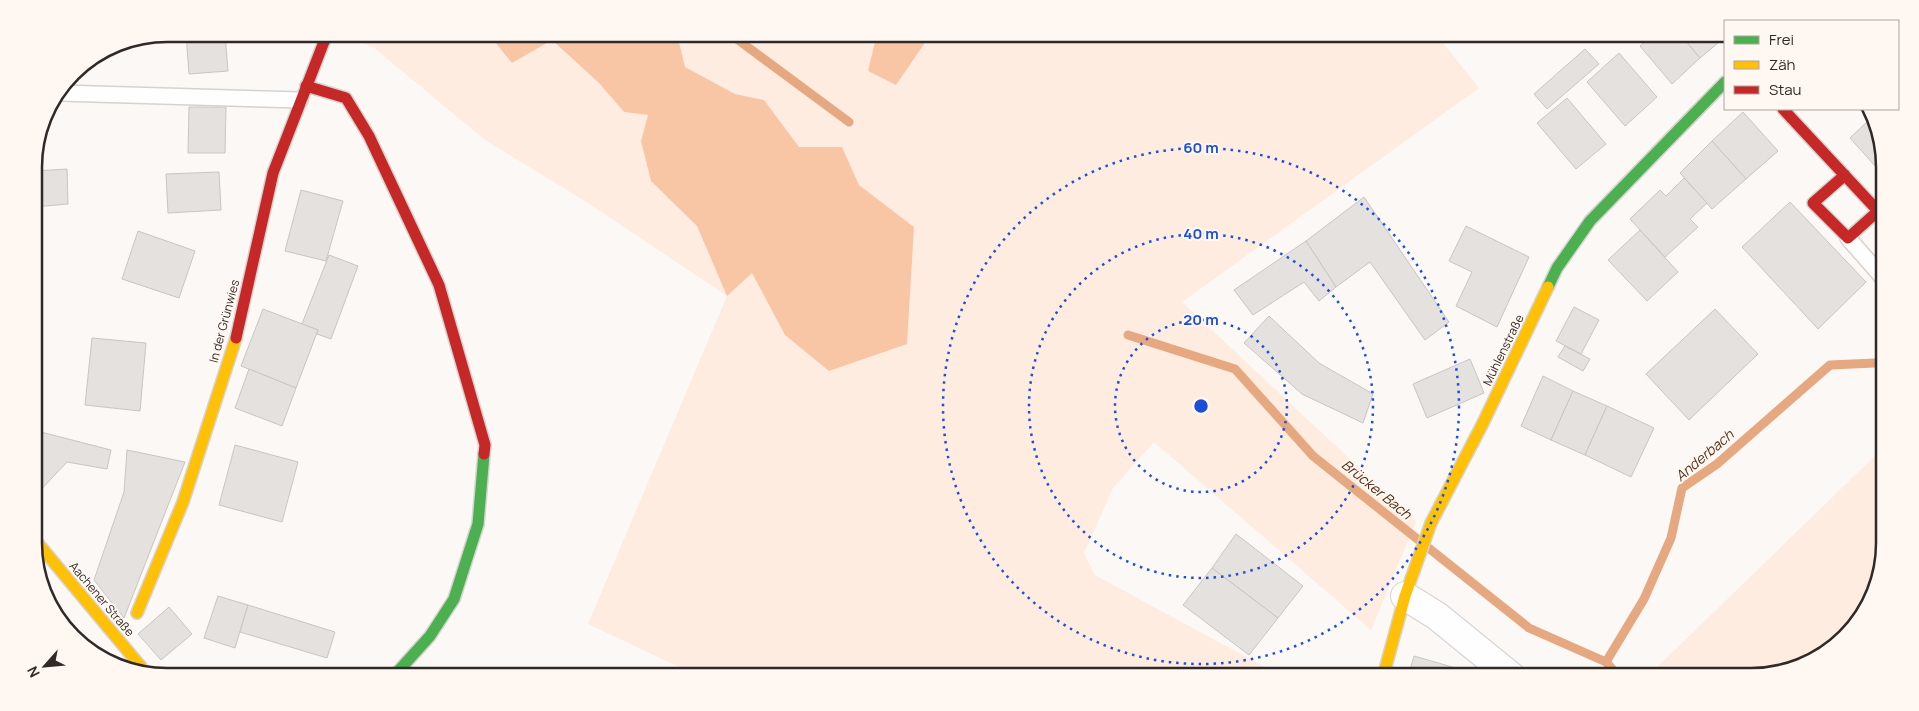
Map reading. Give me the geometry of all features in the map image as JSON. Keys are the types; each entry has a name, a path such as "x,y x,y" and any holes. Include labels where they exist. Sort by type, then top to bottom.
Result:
{"street":[{"name":"In der Grünwies","path":"137,613 183,502 235,342 274,173 324,42"},
{"name":"Mühlenstraße","path":"1385,668 1405,596 1429,528 1483,423 1557,268 1590,221 1724,83"},
{"path":"303,93 346,98 369,136 439,285 485,445 478,524 454,598 430,636 401,668"},
{"path":"1784,110 1845,175 1876,204"},
{"path":"1845,175 1813,203 1848,238 1876,213"},
{"name":"Aachener Straße","path":"43,549 135,664"},
{"path":"1405,596 1437,616 1501,668"}],"lane":[{"path":"67,93 303,93"},
{"path":"1848,238 1876,270"}],"shaded area":[{"path":"360,42 495,42 512,62 548,42 554,42 599,83 624,112 648,115 641,141 651,181 697,226 727,295 752,272 785,335 914,227 859,185 842,147 799,147 764,100 735,94 685,67 679,42 875,42 868,71 896,85 926,42 1442,42 1479,88 1182,302 1416,521 1371,630 1154,442 1113,488 1084,553 1095,575 1266,668 681,668 588,624 727,296 588,203 485,140 373,47"},
{"path":"495,42 549,42 512,63"},
{"path":"554,42 679,42 685,67 735,94 764,100 799,147 842,147 859,185 914,227 907,344 829,371 785,335 752,273 727,296 697,226 651,181 641,141 648,115 624,112 599,83"},
{"path":"875,42 926,42 896,85 868,71"},
{"path":"1876,455 1876,551 1874,568 1870,584 1860,606 1840,632 1828,643 1807,656 1776,666 1759,668 1656,668"}],"building":[{"path":"187,42 226,42 228,71 189,74"},
{"path":"1645,42 1687,42 1700,58 1672,84 1640,46"},
{"path":"1687,42 1719,42 1700,58"},
{"path":"1585,49 1599,64 1547,109 1534,94"},
{"path":"1619,53 1657,97 1625,126 1587,82"},
{"path":"1567,98 1606,144 1576,169 1537,123"},
{"path":"189,107 226,107 225,153 188,153"},
{"path":"1743,112 1778,151 1746,179 1712,141"},
{"path":"1867,121 1875,151 1876,167 1850,138"},
{"path":"1712,141 1746,179 1712,209 1680,173"},
{"path":"67,169 68,204 43,206 43,170"},
{"path":"219,172 221,210 168,213 166,174"},
{"path":"1684,178 1707,203 1690,219 1698,227 1665,257 1630,219 1660,190 1666,196"},
{"path":"301,190 343,201 326,261 285,251"},
{"path":"1364,197 1449,322 1425,340 1370,262 1336,287 1306,241"},
{"path":"1790,202 1866,282 1818,329 1742,247"},
{"path":"1466,226 1529,257 1497,327 1456,306 1472,272 1449,261"},
{"path":"1640,230 1678,272 1647,301 1608,260"},
{"path":"138,231 195,251 179,298 122,279"},
{"path":"1306,241 1336,287 1319,301 1304,282 1253,315 1234,290"},
{"path":"329,255 358,266 331,339 317,334 318,330 302,324"},
{"path":"1574,307 1599,320 1581,354 1556,341"},
{"path":"263,309 318,330 296,388 241,366"},
{"path":"1715,309 1758,354 1689,420 1646,374"},
{"path":"1269,316 1319,363 1373,394 1363,423 1302,394 1244,343"},
{"path":"92,338 146,343 140,411 85,405"},
{"path":"1565,346 1590,359 1583,371 1558,357"},
{"path":"1470,359 1484,393 1427,418 1413,384"},
{"path":"249,369 296,388 282,426 235,408"},
{"path":"1543,376 1573,391 1551,440 1521,426"},
{"path":"1573,391 1607,406 1585,455 1551,440"},
{"path":"1607,406 1654,428 1631,477 1585,455"},
{"path":"42,432 111,450 107,469 67,462 42,488"},
{"path":"235,445 298,462 282,522 219,505"},
{"path":"127,450 185,462 124,618 94,580 124,492"},
{"path":"1236,534 1303,586 1278,618 1212,568"},
{"path":"1212,568 1278,618 1249,655 1183,605"},
{"path":"218,596 248,605 235,648 204,638"},
{"path":"248,605 335,632 327,658 240,632"},
{"path":"169,607 192,634 161,660 138,634"},
{"path":"1414,656 1456,668 1411,668"}],"waterway":[{"name":"Brücker Bach","path":"741,42 849,122"},
{"name":"Brücker Bach","path":"1128,335 1235,369 1313,456 1529,628 1606,662 1611,668"},
{"name":"Anderbach","path":"1606,662 1644,599 1671,538 1682,488 1717,464 1830,365 1875,363"}],"traffic: fast":[{"path":"1548,287 1557,268 1590,221 1724,83"},
{"path":"401,668 430,636 454,599 478,524 484,454"}],"traffic: slow":[{"path":"1385,668 1405,596 1431,523 1483,423 1548,287"},
{"path":"137,613 183,502 236,338"},
{"path":"43,549 139,665"}],"traffic: jam":[{"path":"236,338 273,173 324,42"},
{"path":"306,86 346,98 369,136 439,285 485,445 484,454"},
{"path":"1784,110 1845,175"},
{"path":"1845,175 1876,209"},
{"path":"1845,175 1813,203 1848,238 1876,213"}]}
